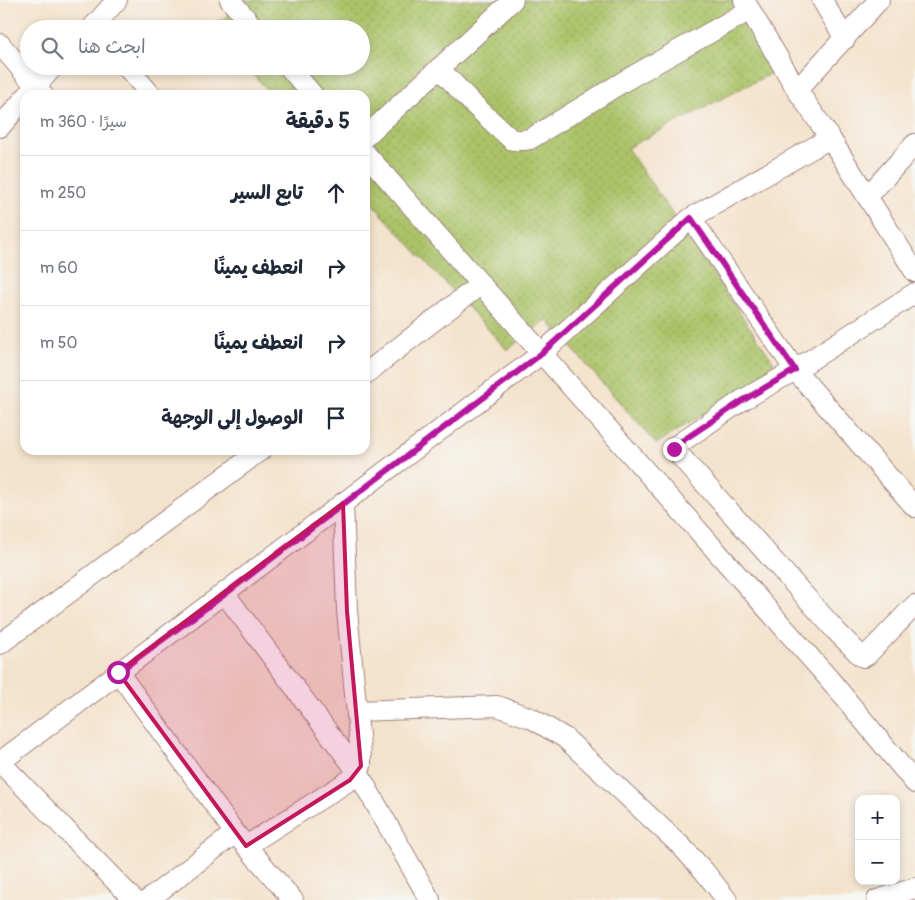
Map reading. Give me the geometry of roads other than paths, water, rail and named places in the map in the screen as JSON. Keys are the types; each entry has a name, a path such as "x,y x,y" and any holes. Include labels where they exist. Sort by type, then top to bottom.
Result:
{"street":[{"path":"99,20 117,0"},
{"path":"370,132 513,0"},
{"path":"822,0 844,39"},
{"path":"797,90 880,0"},
{"path":"239,3 249,20"},
{"path":"439,68 473,104 512,140 530,139 747,5 797,90 868,196 915,272"},
{"path":"0,44 20,74"},
{"path":"20,75 30,90"},
{"path":"36,90 47,75"},
{"path":"134,75 147,90"},
{"path":"296,75 309,90"},
{"path":"0,127 20,107"},
{"path":"134,900 0,762 541,354 691,218 830,138"},
{"path":"868,196 915,144"},
{"path":"370,159 830,680 915,783"},
{"path":"691,218 795,370 915,507"},
{"path":"370,370 481,284"},
{"path":"915,293 795,370 742,401 676,445 674,449 836,631 861,656 867,655 915,605"},
{"path":"0,644 254,455"},
{"path":"148,900 240,839 350,780 360,766 361,756 347,611 343,504"},
{"path":"225,594 357,770 430,900"},
{"path":"118,672 240,839 293,900"},
{"path":"357,711 497,706 531,718 565,738 674,839 704,871 727,900"},
{"path":"877,900 915,888"}]}
